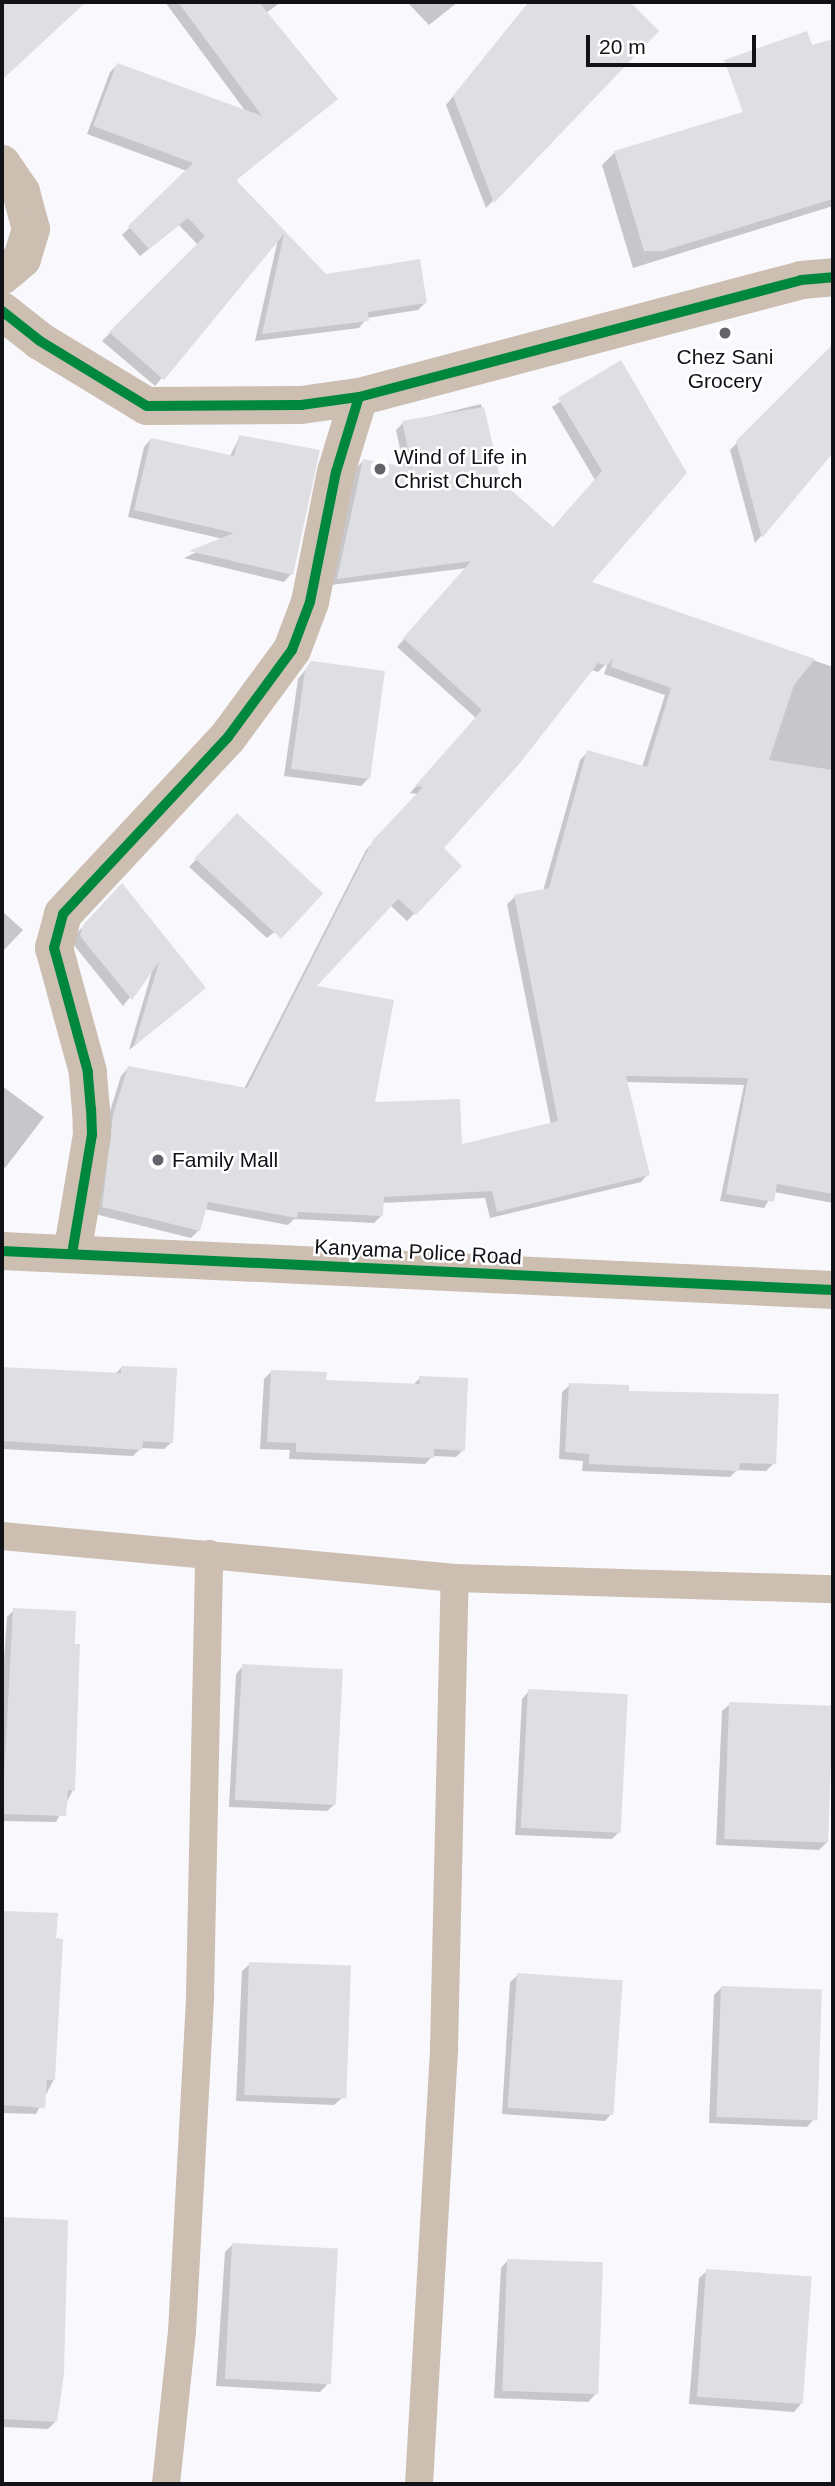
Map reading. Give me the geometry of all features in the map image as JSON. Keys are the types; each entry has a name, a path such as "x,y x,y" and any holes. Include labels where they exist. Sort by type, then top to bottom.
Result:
{"street":[{"path":"2,164 20,192 31,229 22,259 2,276"},
{"path":"2,311 40,341 147,406 301,405 359,397 788,284 833,277"},
{"path":"72,1254 92,1135 88,1072 54,948 63,914 219,748 292,650 310,602 336,472 359,397"},
{"name":"Kanyama Police Road","path":"2,1251 833,1290"}],"lane":[{"path":"2,1536 455,1578 833,1589"},
{"path":"166,2484 182,2332 200,1995 209,1554"},
{"path":"419,2484 444,2048 455,1578"}],"building":[{"path":"2,2 86,2 2,80"},
{"path":"178,2 259,2 338,99 236,180 326,274 420,259 427,303 368,312 369,321 262,334 284,234 164,380 109,332 205,236 188,218 149,249 128,226 193,163 93,126 117,63 262,116"},
{"path":"529,2 630,2 659,31 494,203 453,96"},
{"path":"807,31 812,45 833,39 833,199 663,251 644,251 614,151 743,112 724,60"},
{"path":"833,344 833,453 762,538 736,441"},
{"path":"621,360 687,473 592,582 815,659 794,685 769,760 833,770 833,1194 777,1184 774,1202 726,1194 748,1078 626,1076 650,1175 497,1212 492,1191 384,1197 383,1216 298,1212 297,1218 208,1202 200,1231 102,1207 113,1115 128,1066 247,1088 373,840 423,787 415,786 482,710 403,638 471,561 337,579 363,459 412,468 402,421 484,407 501,481 553,527 602,471 558,398","holes":["613,658 611,667 671,688 647,767 587,750 549,888 514,895 558,1121 462,1144 460,1099 375,1102 394,1000 317,986 398,899 416,915 462,866 444,848 520,763 598,663 607,666"]},
{"path":"239,435 320,450 293,575 189,551 234,533 134,510 151,438 234,456"},
{"path":"311,661 385,671 370,779 291,769 305,670"},
{"path":"237,813 323,893 281,939 195,858"},
{"path":"122,883 206,988 134,1046 159,962 132,1000 80,936 83,925"},
{"path":"121,1366 177,1368 173,1443 143,1441 142,1450 2,1441 2,1367 121,1373"},
{"path":"271,1370 327,1372 326,1380 420,1384 419,1376 468,1378 465,1451 434,1449 434,1458 296,1452 296,1443 267,1442"},
{"path":"569,1383 629,1385 629,1391 779,1394 776,1464 740,1463 739,1471 589,1464 589,1454 565,1452"},
{"path":"13,1608 76,1611 75,1644 80,1644 75,1791 68,1790 66,1816 2,1814"},
{"path":"242,1664 343,1669 336,1805 235,1800"},
{"path":"528,1689 628,1694 621,1833 521,1828"},
{"path":"729,1702 833,1706 828,1843 724,1839"},
{"path":"2,1911 58,1913 56,1938 63,1939 55,2080 47,2080 45,2108 2,2105"},
{"path":"249,1962 351,1966 346,2098 244,2095"},
{"path":"517,1973 623,1980 613,2115 508,2108"},
{"path":"721,1986 822,1990 817,2120 716,2117"},
{"path":"2,2217 68,2220 64,2373 57,2422 2,2419"},
{"path":"232,2243 338,2249 331,2384 225,2379"},
{"path":"507,2259 603,2262 598,2394 502,2391"},
{"path":"706,2269 812,2276 803,2404 697,2397"}],"cycle path":[{"path":"2,311 40,341 147,406 301,405 359,397 801,280 833,277"},
{"path":"72,1254 92,1135 88,1072 54,948 63,914 228,737 292,650 310,602 336,472 359,397"},
{"path":"2,1251 833,1290"}],"place":[{"name":"Chez Sani Grocery","path":"725,333"},
{"name":"Wind of Life in Christ Church","path":"380,469"},
{"name":"Family Mall","path":"158,1160"}]}
